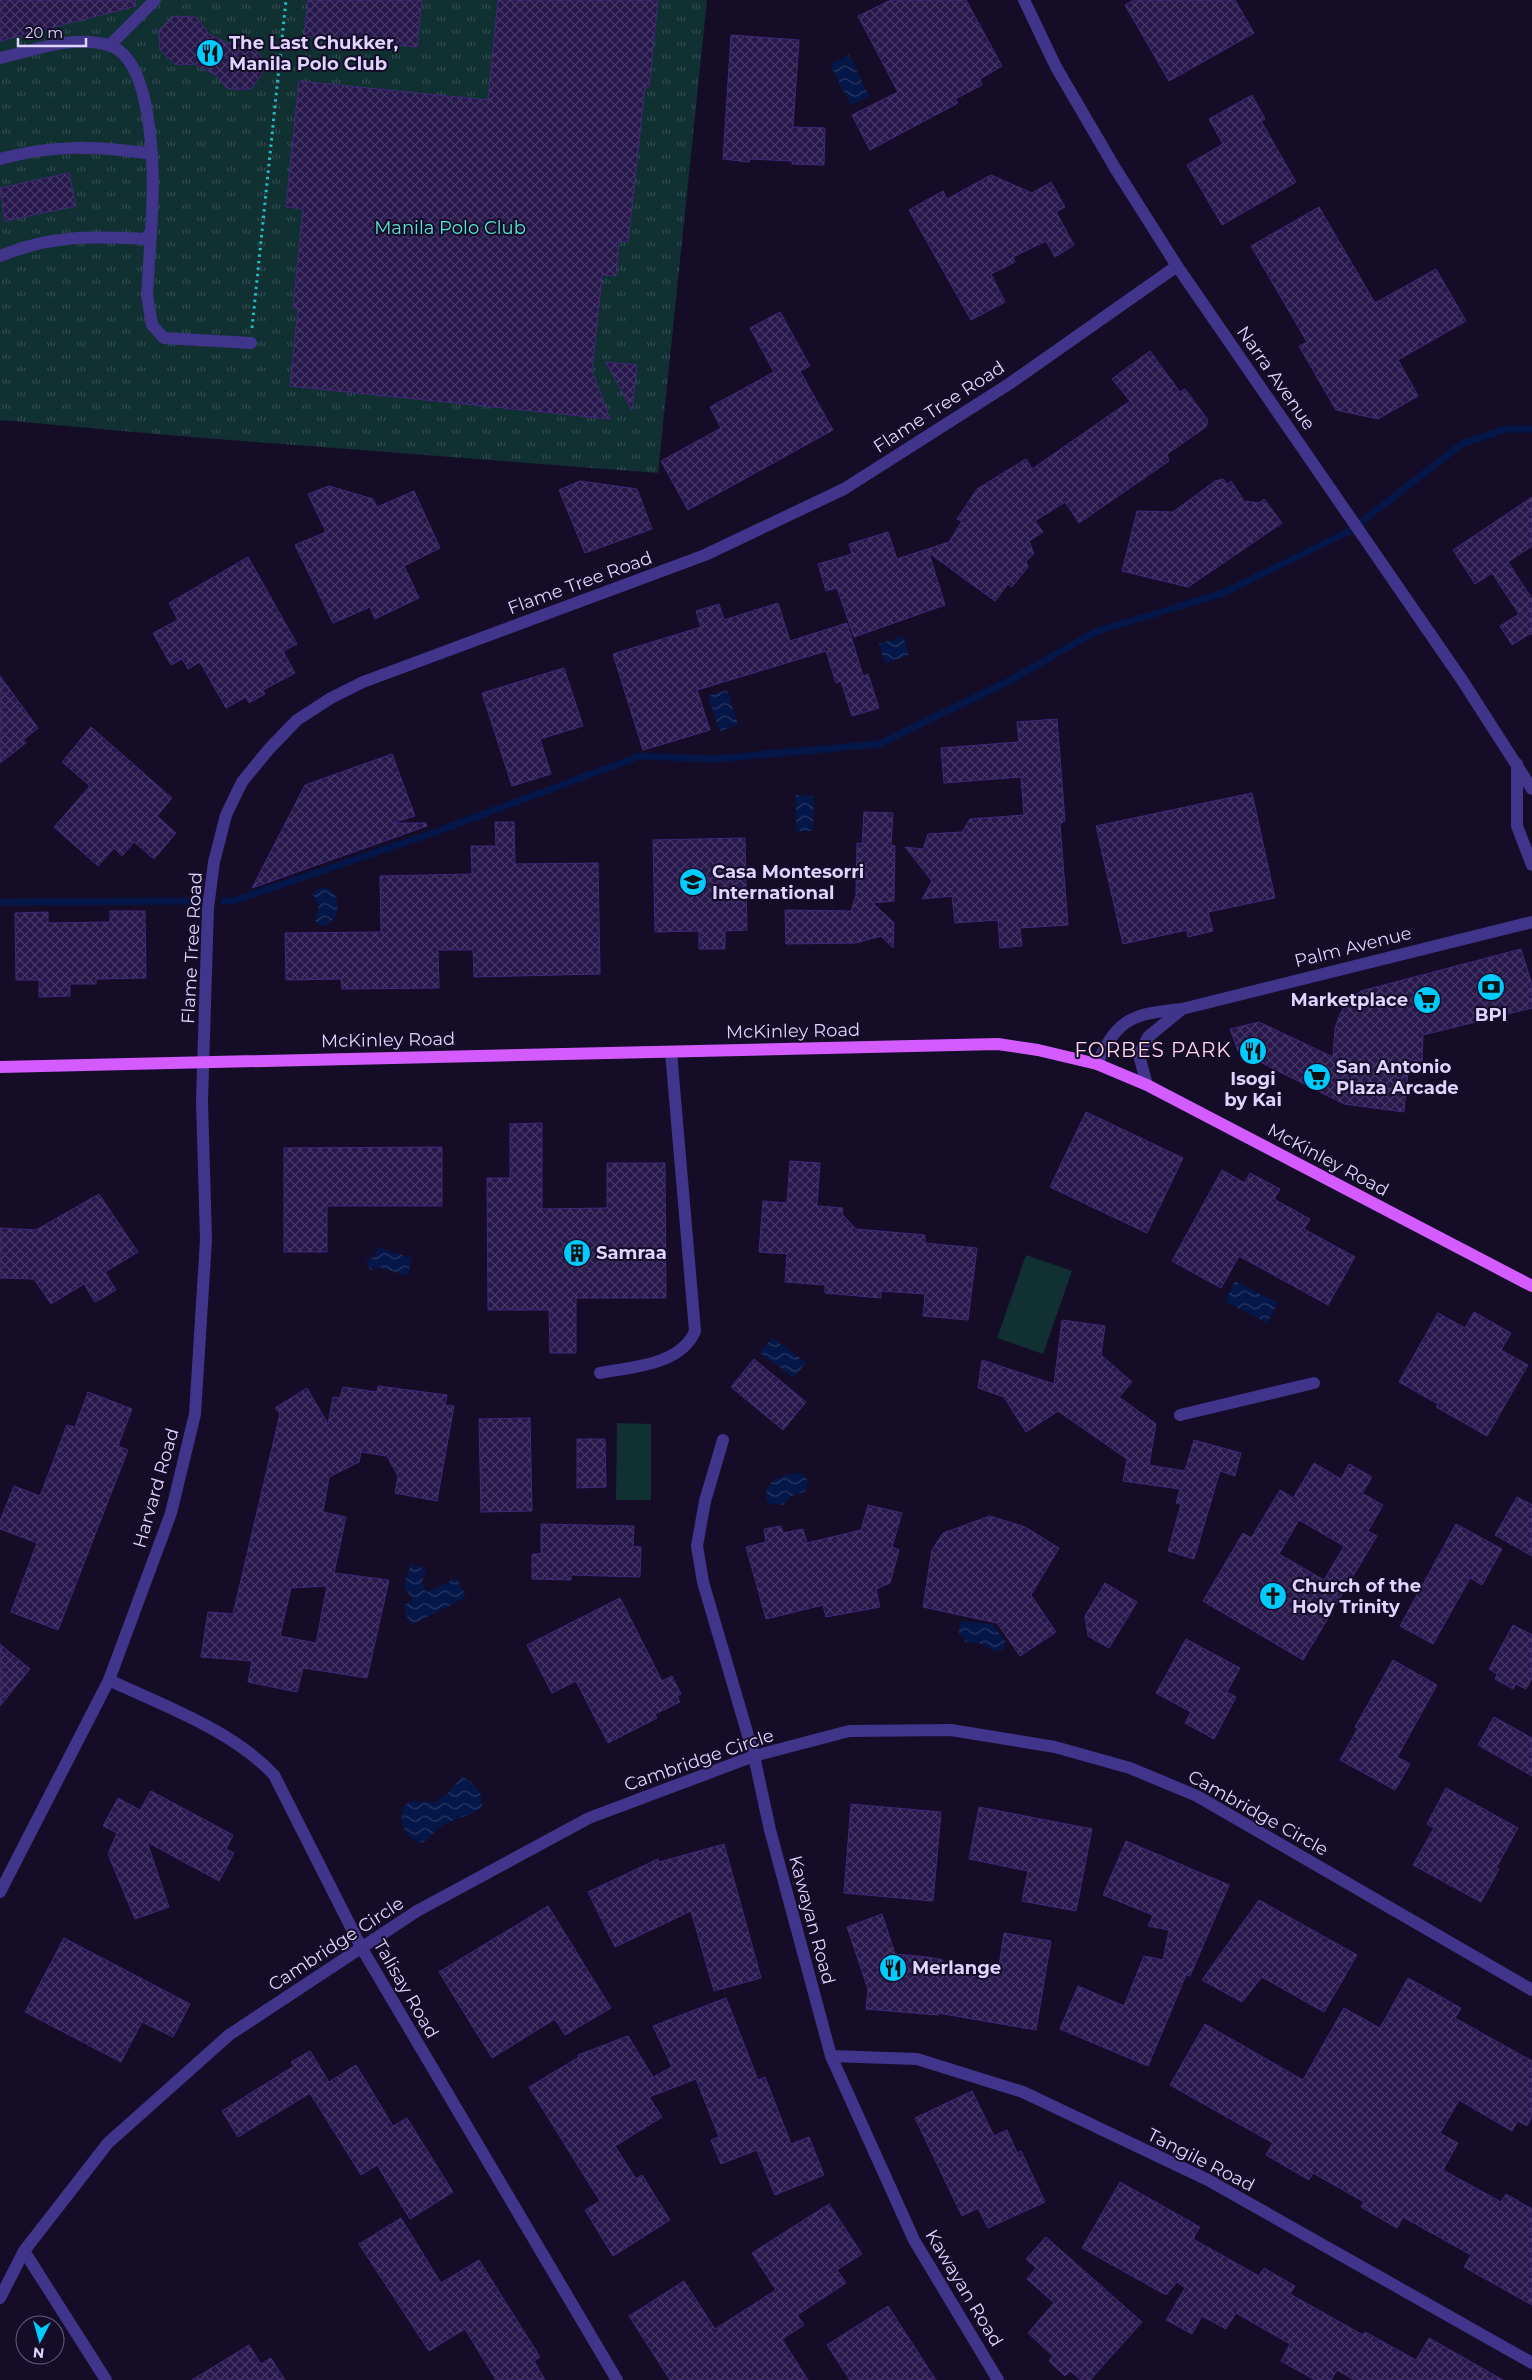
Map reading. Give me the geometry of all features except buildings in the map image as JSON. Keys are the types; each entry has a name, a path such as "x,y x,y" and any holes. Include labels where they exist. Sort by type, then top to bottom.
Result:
{"main road":[{"name":"McKinley Road","path":"0,1067 998,1044 1038,1050 1097,1064 1147,1085 1532,1286"}],"street":[{"path":"110,45 155,0"},
{"name":"Narra Avenue","path":"1024,0 1056,67 1114,168 1177,266 1445,656 1518,764 1532,789"},
{"path":"0,58 73,41 110,45 126,57 136,75 144,97 152,154 154,180 147,295 152,325 164,338 250,343"},
{"path":"0,159 26,152 60,147 98,146 152,154"},
{"path":"0,256 14,250 74,237 145,239 151,232"},
{"name":"Flame Tree Road","path":"204,1061 208,908 214,862 224,824 242,782 269,749 297,720 331,698 363,682 705,555 844,489 1009,384 1177,266"},
{"path":"1518,764 1517,826 1532,865"},
{"name":"Palm Avenue","path":"1097,1064 1107,1042 1124,1022 1154,1012 1182,1009 1334,969 1532,922"},
{"name":"Palm Avenue","path":"1147,1085 1139,1055 1148,1037 1182,1009"},
{"path":"600,1373 658,1362 683,1348 691,1341 695,1331 671,1052"},
{"name":"Harvard Road","path":"0,1892 109,1680 171,1513 195,1414 206,1240 202,1101 204,1061"},
{"path":"1180,1415 1314,1383"},
{"name":"Kawayan Road","path":"723,1440 704,1501 697,1546 703,1582 754,1756 770,1830 830,2056 914,2240 998,2380"},
{"name":"Talisay Road","path":"109,1680 236,1743 259,1760 274,1775 361,1947 617,2380"},
{"name":"Cambridge Circle","path":"0,2298 24,2250 108,2143 229,2034 417,1912 589,1818 754,1756 849,1731 951,1730 1055,1747 1130,1768 1197,1796 1532,1990"},
{"name":"Tangile Road","path":"830,2056 917,2059 1023,2092 1208,2180 1532,2363"},
{"path":"24,2250 106,2380"}],"path":[{"path":"250,343 286,0"}],"green space":[{"name":"Manila Polo Club","path":"0,0 707,0 658,473 179,436 0,420"},
{"path":"1026,1255 1072,1271 1043,1354 997,1338"},
{"path":"617,1423 651,1424 651,1500 616,1500"}],"water":[{"path":"849,55 869,96 851,105 830,64"},
{"path":"903,636 909,655 885,663 879,644"},
{"path":"727,690 738,725 720,731 708,696"},
{"path":"796,795 814,796 813,831 796,831"},
{"path":"321,888 331,890 337,903 335,918 324,926 319,925 315,921 319,906 313,895 315,890"},
{"path":"377,1247 412,1258 407,1276 379,1267 370,1270 366,1260 374,1257"},
{"path":"1235,1281 1278,1303 1267,1323 1225,1301"},
{"path":"772,1338 806,1362 794,1378 760,1353"},
{"path":"794,1473 803,1474 808,1481 806,1491 791,1496 783,1505 769,1503 766,1498 771,1483 778,1478"},
{"path":"411,1564 426,1569 422,1583 426,1592 457,1578 466,1597 411,1625 403,1607 412,1599 404,1585"},
{"path":"960,1621 992,1624 1005,1641 1004,1647 1001,1650 994,1651 978,1643 965,1642 959,1633"},
{"path":"462,1777 470,1782 480,1793 482,1807 443,1825 422,1843 410,1836 405,1831 401,1819 405,1806 410,1801 434,1802 446,1795"}],"waterway":[{"path":"1361,522 1462,444 1506,429 1532,429"},
{"path":"224,901 233,901 430,834 640,756 714,759 879,744 1009,681 1095,632 1223,593 1352,530"},
{"path":"0,902 202,901"}],"place":[{"name":"The Last Chukker, Manila Polo Club","path":"210,53"},
{"name":"Casa Montesorri International","path":"693,882"},
{"name":"BPI","path":"1491,987"},
{"name":"Marketplace","path":"1427,1000"},
{"name":"Isogi by Kai","path":"1253,1051"},
{"name":"San Antonio Plaza Arcade","path":"1317,1077"},
{"name":"Samraa","path":"577,1253"},
{"name":"Church of the Holy Trinity","path":"1273,1596"},
{"name":"Merlange","path":"893,1968"}],"district":[{"name":"FORBES PARK","path":"1153,1050"}]}
